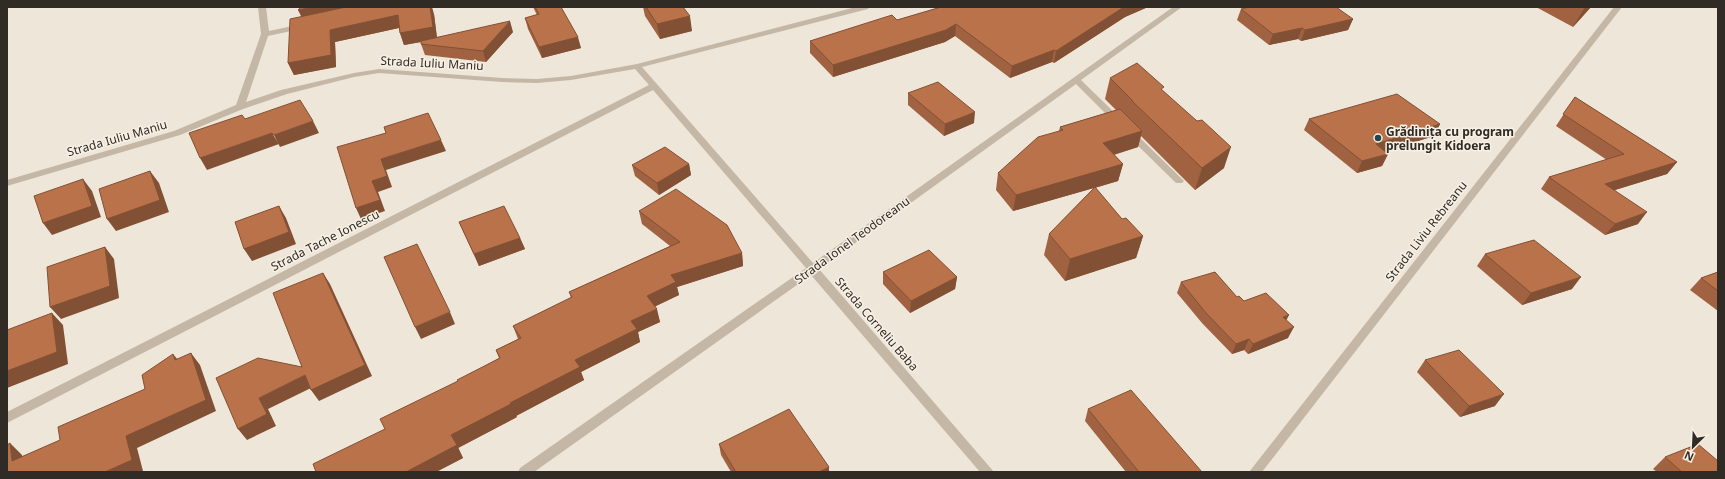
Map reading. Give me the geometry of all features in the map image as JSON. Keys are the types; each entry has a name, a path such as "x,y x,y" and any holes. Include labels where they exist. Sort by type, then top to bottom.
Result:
{"street":[{"path":"240,107 265,34 262,7"},
{"name":"Strada Iuliu Maniu","path":"7,183 177,133 240,107 284,92 354,75 380,71 502,80 537,81 571,78 637,66 865,7"},
{"name":"Strada Ionel Teodoreanu","path":"524,472 812,269 1178,7"},
{"name":"Strada Liviu Rebreanu","path":"1255,472 1618,7"},
{"path":"265,34 311,24"},
{"name":"Strada Corneliu Baba","path":"637,66 988,472"},
{"path":"1076,80 1179,181"},
{"name":"Strada Tache Ionescu","path":"7,418 654,86"}],"building":[{"path":"301,7 311,7 298,10"},
{"path":"346,7 430,7 433,27 400,33 398,15 330,30 331,55 288,63 290,19"},
{"path":"535,7 561,7 578,37 539,47 525,18 539,14"},
{"path":"646,7 683,7 690,16 657,24"},
{"path":"941,7 1124,7 1056,51 1054,50 1012,66 956,24 946,30 833,65 810,41 892,15 897,20"},
{"path":"1250,7 1336,7 1353,19 1305,30 1302,28 1273,34 1241,9"},
{"path":"510,21 483,51 421,44 421,41"},
{"path":"1137,63 1164,87 1161,89 1197,121 1202,120 1231,147 1202,168 1110,78"},
{"path":"938,82 975,112 945,124 908,93"},
{"path":"1397,94 1440,124 1376,144 1388,154 1362,161 1309,119"},
{"path":"1575,97 1677,162 1605,184 1647,212 1615,224 1549,177 1624,154 1563,114"},
{"path":"300,100 313,121 274,135 272,133 200,158 189,133 242,115 245,119"},
{"path":"1120,109 1142,131 1103,143 1123,164 1016,195 998,173 1038,137 1063,130 1060,127"},
{"path":"428,113 441,140 381,159 387,176 372,181 380,200 356,208 337,147 386,133 384,127"},
{"path":"665,147 689,164 657,183 632,165"},
{"path":"150,171 160,200 107,219 99,189"},
{"path":"83,179 92,206 43,223 34,196"},
{"path":"1095,187 1122,219 1126,218 1143,236 1070,259 1049,234"},
{"path":"676,189 727,225 742,253 671,275 676,282 647,296 657,309 631,321 637,329 575,360 580,367 451,435 457,445 406,472 316,472 313,464 385,429 380,419 458,381 457,380 500,358 496,350 521,338 513,326 572,297 569,292 680,242 639,211"},
{"path":"279,206 289,232 244,249 235,222"},
{"path":"504,206 520,238 474,254 459,222"},
{"path":"1534,240 1581,277 1531,293 1485,254"},
{"path":"417,244 450,312 415,327 384,257"},
{"path":"105,247 110,286 50,307 47,267"},
{"path":"929,250 957,277 911,301 883,272"},
{"path":"1215,272 1237,297 1239,296 1244,301 1266,293 1289,315 1283,317 1294,327 1253,344 1249,339 1236,344 1206,313 1181,282"},
{"path":"1718,272 1718,291 1701,278"},
{"path":"323,273 365,365 311,390 305,375 259,398 267,414 238,429 216,378 258,358 302,367 273,293"},
{"path":"52,313 57,352 7,371 7,330"},
{"path":"1459,350 1504,394 1469,406 1425,360"},
{"path":"191,353 206,400 126,436 132,460 105,472 7,472 7,445 10,443 12,461 60,440 58,427 145,389 142,375 173,354 175,360"},
{"path":"1131,390 1202,472 1139,472 1088,409"},
{"path":"789,409 829,467 819,472 736,472 719,444"},
{"path":"1698,444 1718,461 1718,472 1682,472 1665,457"}],"place":[{"name":"Grădinița cu program prelungit Kidoera","path":"1378,138"}]}
